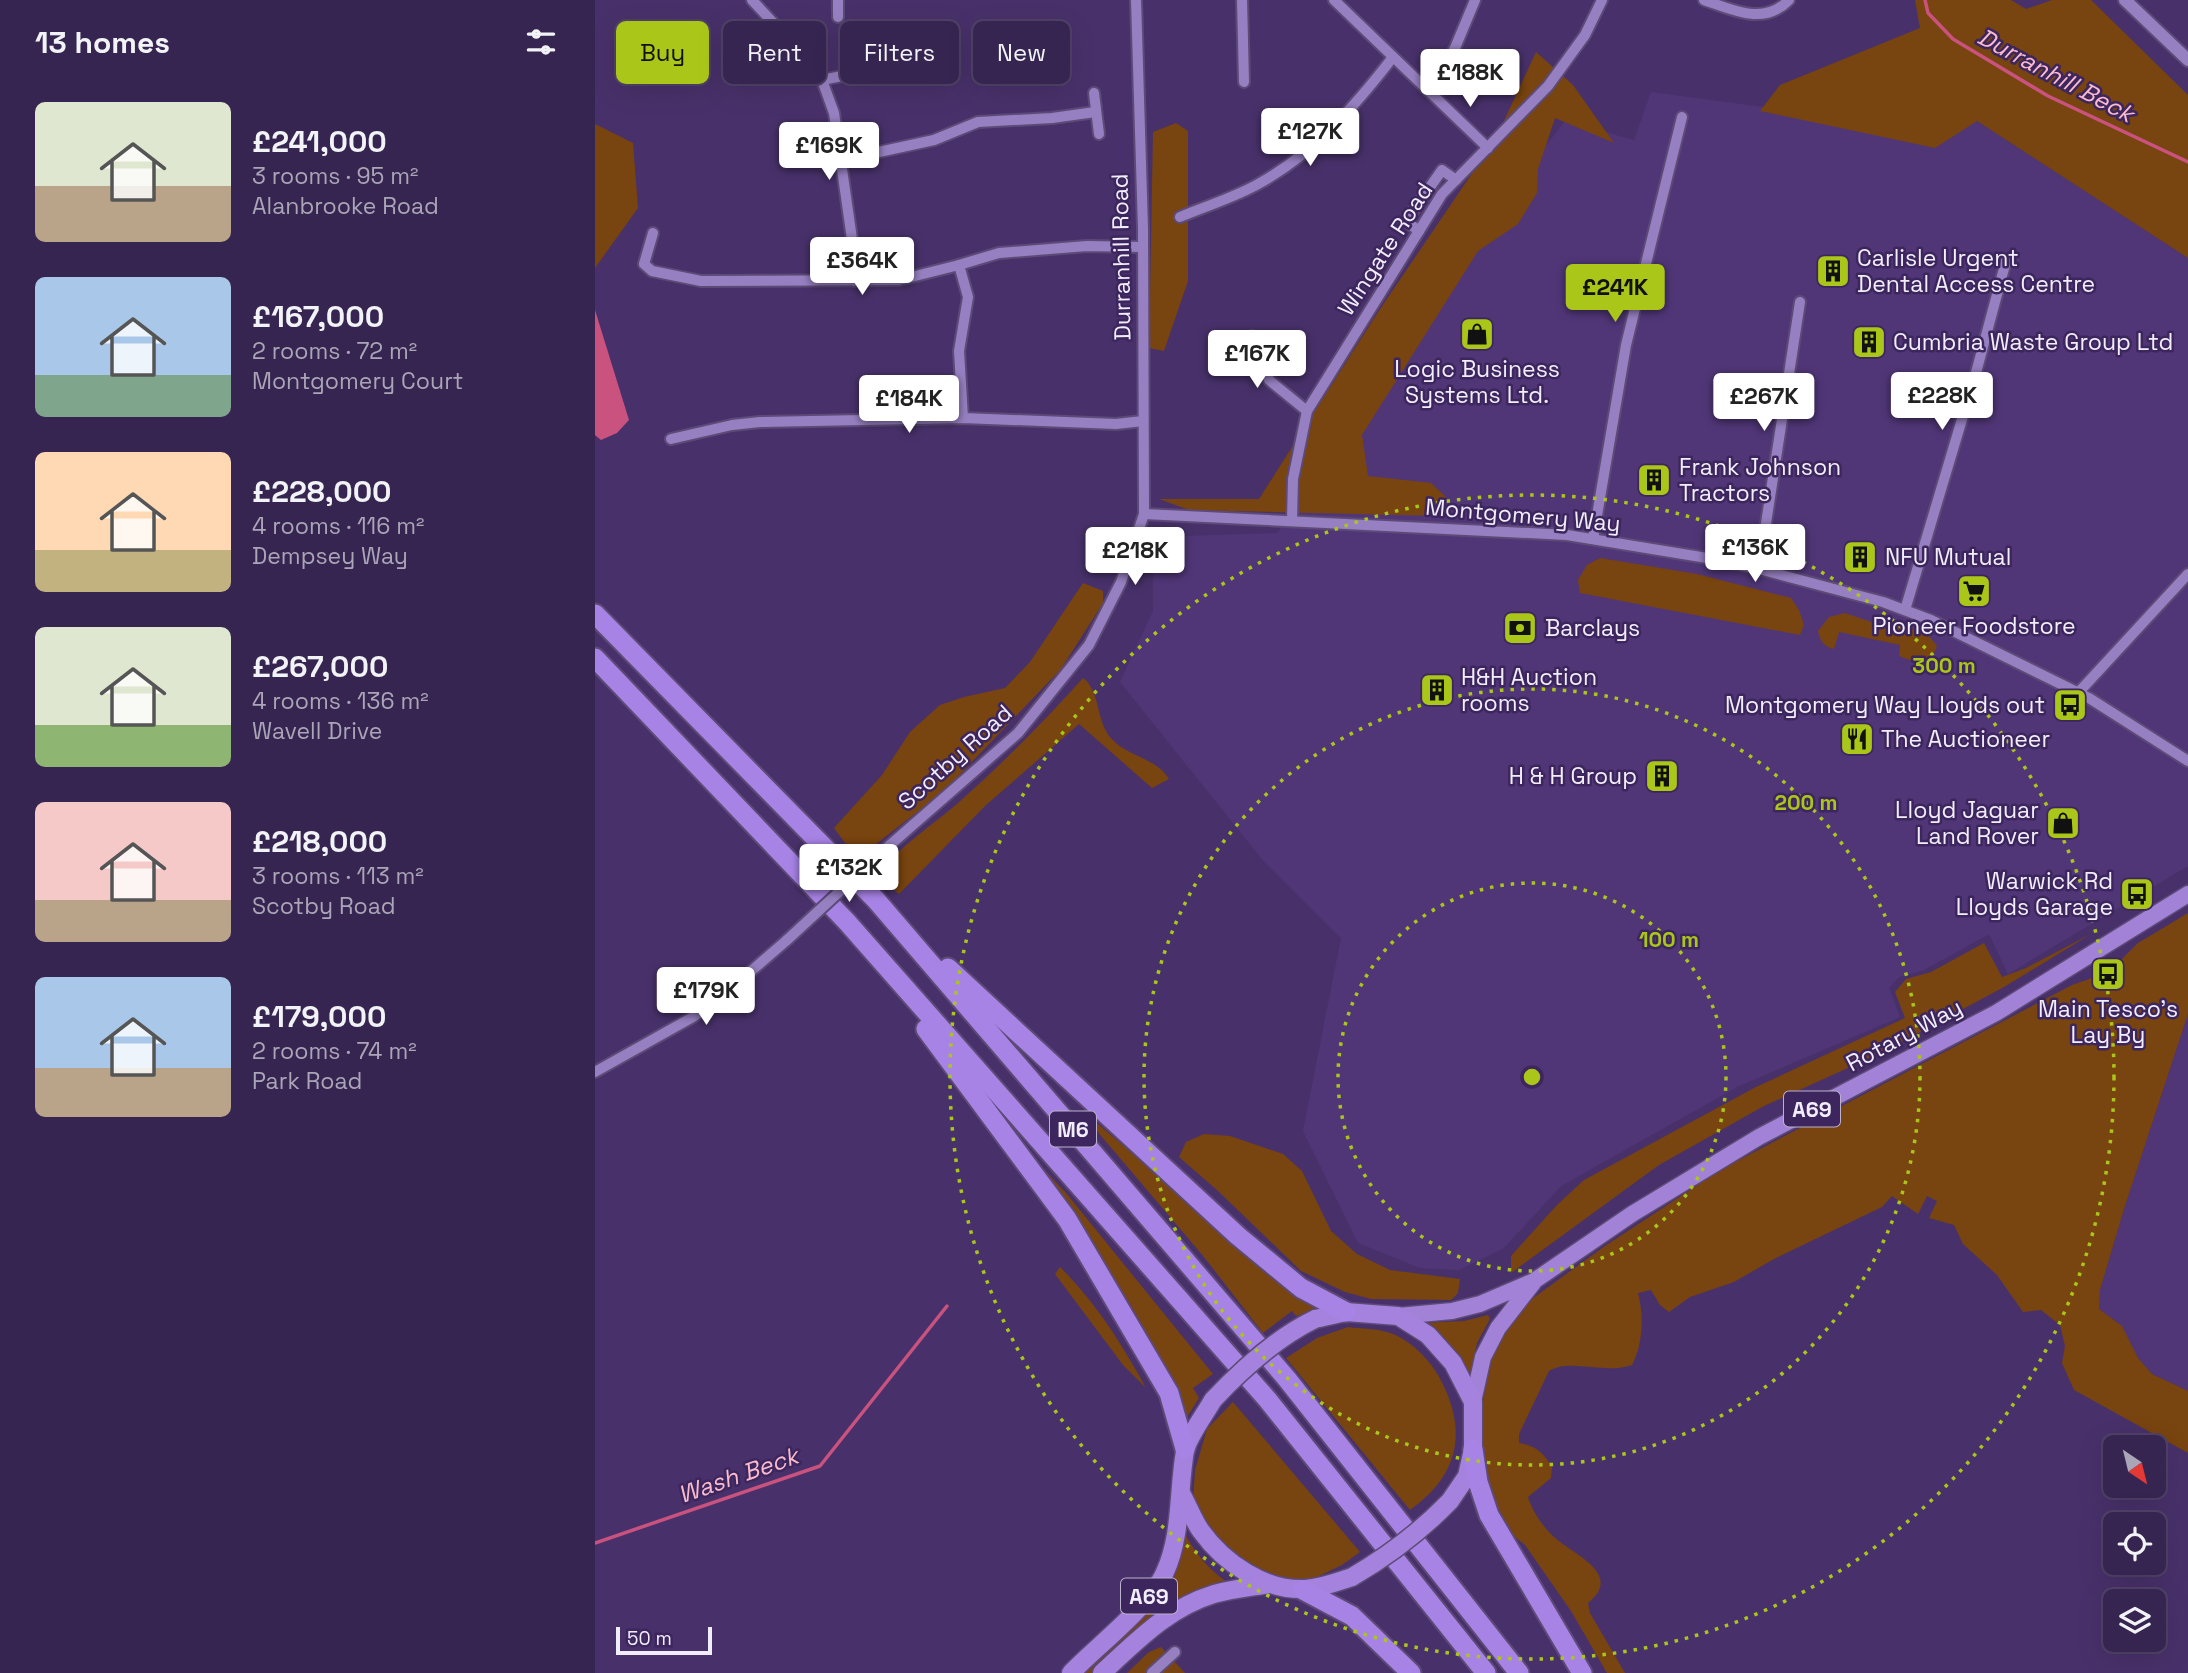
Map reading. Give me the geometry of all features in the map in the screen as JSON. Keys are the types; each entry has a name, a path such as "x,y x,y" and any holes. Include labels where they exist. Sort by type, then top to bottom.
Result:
{"highway":[{"name":"M6","path":"595,614 876,900 1287,1379 1519,1673"},
{"name":"M6","path":"595,658 847,922 1267,1399 1486,1673"},
{"path":"876,900 1238,1236 1301,1288 1346,1312"},
{"path":"847,922 1067,1219 1169,1393 1185,1449 1181,1493 1201,1531 1233,1564 1269,1584 1303,1590 1352,1616 1411,1673"},
{"name":"A69","path":"1185,1449 1213,1400 1235,1376 1295,1329 1315,1319 1346,1312 1398,1316 1428,1335 1453,1363 1473,1402 1473,1450 1467,1476 1450,1501 1432,1519 1379,1561 1352,1577 1303,1590"},
{"path":"1473,1450 1478,1482 1489,1515 1582,1673"},
{"name":"A69","path":"1071,1673 1131,1615 1155,1589 1165,1573 1172,1552 1181,1493"},
{"name":"A69","path":"1102,1673 1153,1625 1178,1609 1215,1594 1269,1584"}],"main road":[{"name":"Rotary Way","path":"1398,1316 1452,1311 1480,1304 1534,1281 1632,1214 1759,1137 1996,1013 2188,894"},
{"name":"Rotary Way","path":"1473,1402 1483,1357 1498,1328 1534,1281"}],"street":[{"path":"838,0 838,18"},
{"name":"Durranhill Road","path":"1136,0 1143,247 1144,514"},
{"path":"1242,0 1244,82"},
{"path":"1333,0 1487,148"},
{"path":"1430,92 1455,48 1475,0"},
{"name":"Wingate Road","path":"1292,520 1293,479 1307,411 1443,194 1548,86 1585,35 1602,0"},
{"path":"1704,0 1753,15 1781,8 1789,0"},
{"path":"2125,0 2188,60"},
{"path":"754,1 772,21"},
{"path":"1180,216 1260,184 1311,148 1369,88 1393,57"},
{"path":"823,84 834,113 842,160 853,253 853,281"},
{"path":"1094,93 1099,134"},
{"path":"842,160 934,140 978,122 1052,118 1095,112"},
{"path":"1593,539 1626,345 1682,117"},
{"path":"1419,231 1406,221 1442,170 1456,180"},
{"path":"653,233 644,264 653,271 701,281 899,280 999,253 1087,246 1143,247"},
{"path":"1905,610 1977,369 2006,261"},
{"path":"959,265 968,297 959,351 963,418"},
{"path":"1759,569 1800,302"},
{"path":"1252,336 1269,380 1307,411"},
{"path":"671,439 731,425 760,422 963,418 1117,424 1143,421"},
{"name":"Montgomery Way","path":"1144,514 1567,535 1759,569 1884,601 1931,620 2078,693 2188,761"},
{"name":"Scotby Road","path":"595,1072 693,1017 727,992 1018,733 1089,645 1121,582 1144,514"},
{"path":"2078,693 2188,574"},
{"path":"1152,1673 1175,1652"}],"shaded area":[{"path":"1915,0 2011,0 2026,9 2052,0 2091,0 2188,95 2188,258 1977,121 1935,148 1760,111 1780,85 1920,28"},
{"path":"1536,52 1573,85 1614,143 1555,118 1538,169 1537,193 1518,224 1478,251 1362,435 1368,476 1431,483 1446,497 1442,516 1189,510 1159,499 1259,499 1380,309 1496,138"},
{"path":"1651,92 1815,114 1977,121 2188,258 2188,866 2008,974 1989,934 1924,970 1899,977 1889,988 1900,1017 1737,1087 1561,1186 1504,1248 1459,1270 1420,1268 1358,1243 1303,1131 1341,938 1261,858 1120,682 1153,611 1153,537 1277,533 1319,474 1432,291 1565,121 1634,140"},
{"path":"1176,123 1188,131 1188,281 1164,351 1149,348 1153,132"},
{"path":"595,124 633,143 638,208 595,268"},
{"path":"595,310 629,420 617,433 601,440 595,435"},
{"path":"1600,558 1697,574 1791,598 1804,625 1800,635 1580,593 1578,580 1587,565"},
{"path":"1083,583 1103,591 1103,603 1061,669 944,791 857,859 834,828 882,775 910,732 940,705 1005,688 1030,662"},
{"path":"1845,613 1880,625 1883,617 1928,635 1937,646 1928,667 1899,656 1900,645 1839,632 1834,649 1825,645 1818,631 1829,617"},
{"path":"1083,678 1092,690 1102,722 1110,737 1124,749 1157,766 1169,779 1152,788 1079,724 985,806 899,894 877,876 909,842 999,765"},
{"path":"2188,913 2188,1014 2124,1209 2100,1290 2099,1309 2122,1326 2138,1358 2152,1374 2188,1391 2188,1453 2167,1441 2167,1435 2155,1435 2074,1390 2062,1363 2065,1346 2060,1325 2041,1310 2023,1312 1997,1275 1963,1244 1954,1225 1929,1218 1937,1201 1927,1196 1918,1214 1892,1196 1882,1207 1774,1259 1734,1282 1690,1297 1669,1312 1660,1305 1651,1290 1638,1293 1641,1330 1632,1365 1622,1368 1567,1366 1549,1371 1519,1434 1519,1443 1535,1448 1542,1454 1552,1467 1551,1478 1528,1497 1535,1513 1550,1533 1583,1558 1598,1574 1601,1583 1598,1593 1588,1603 1590,1613 1625,1673 1607,1673 1571,1611 1525,1545 1500,1525 1480,1454 1489,1357 1518,1309 1605,1246 1722,1169 2072,985 2092,978 2118,963 2138,943"},
{"path":"2091,934 2004,987 1883,1052 1764,1106 1659,1165 1511,1273 1511,1256 1557,1205 1584,1180 1756,1087 1905,1018 1895,992 1906,979 1931,972 1984,943 2002,977 2026,968"},
{"path":"2188,1014 2188,1391 2152,1374 2138,1358 2122,1326 2099,1309 2100,1290 2124,1209"},
{"path":"1085,1117 1092,1119 1248,1252 1292,1295 1322,1308 1296,1316 1292,1311 1263,1333 1204,1257"},
{"path":"1204,1134 1230,1136 1283,1154 1302,1171 1331,1231 1357,1254 1390,1270 1460,1279 1458,1293 1451,1300 1371,1299 1345,1292 1301,1271 1179,1157 1186,1142"},
{"path":"1026,1150 1066,1193 1213,1374 1193,1388 1199,1398 1184,1422 1171,1376 1129,1302 1083,1230"},
{"path":"1060,1267 1086,1295 1107,1324 1146,1388 1123,1365 1055,1274"},
{"path":"1488,1315 1490,1319 1477,1343 1468,1378 1424,1323 1464,1321"},
{"path":"1348,1327 1385,1331 1404,1340 1429,1362 1448,1395 1456,1432 1449,1465 1427,1496 1410,1510 1286,1358 1317,1338"},
{"path":"1233,1402 1360,1552 1342,1565 1313,1579 1300,1583 1275,1583 1212,1540 1193,1502 1195,1470 1207,1429"},
{"path":"1184,1532 1205,1563 1234,1586 1170,1608 1158,1598"},
{"path":"1156,1601 1166,1610 1095,1673 1085,1673"},
{"path":"1161,1647 1185,1673 1127,1673 1149,1652"}],"waterway":[{"name":"Durranhill Beck","path":"1925,0 1928,13 1953,39 2048,96 2188,162"},
{"name":"Wash Beck","path":"595,1543 820,1466 947,1306"}],"place":[{"name":"Carlisle Urgent Dental Access Centre","path":"1833,271"},
{"name":"Logic Business Systems Ltd.","path":"1477,334"},
{"name":"Cumbria Waste Group Ltd","path":"1869,342"},
{"name":"Frank Johnson Tractors","path":"1654,480"},
{"name":"NFU Mutual","path":"1860,557"},
{"name":"Pioneer Foodstore","path":"1974,591"},
{"name":"Barclays","path":"1520,628"},
{"name":"H&H Auction rooms","path":"1437,690"},
{"name":"Montgomery Way Lloyds out","path":"2070,705"},
{"name":"The Auctioneer","path":"1857,739"},
{"name":"H & H Group","path":"1662,776"},
{"name":"Lloyd Jaguar Land Rover","path":"2063,823"},
{"name":"Warwick Rd Lloyds Garage","path":"2137,894"},
{"name":"Main Tesco's Lay By","path":"2108,974"}]}
